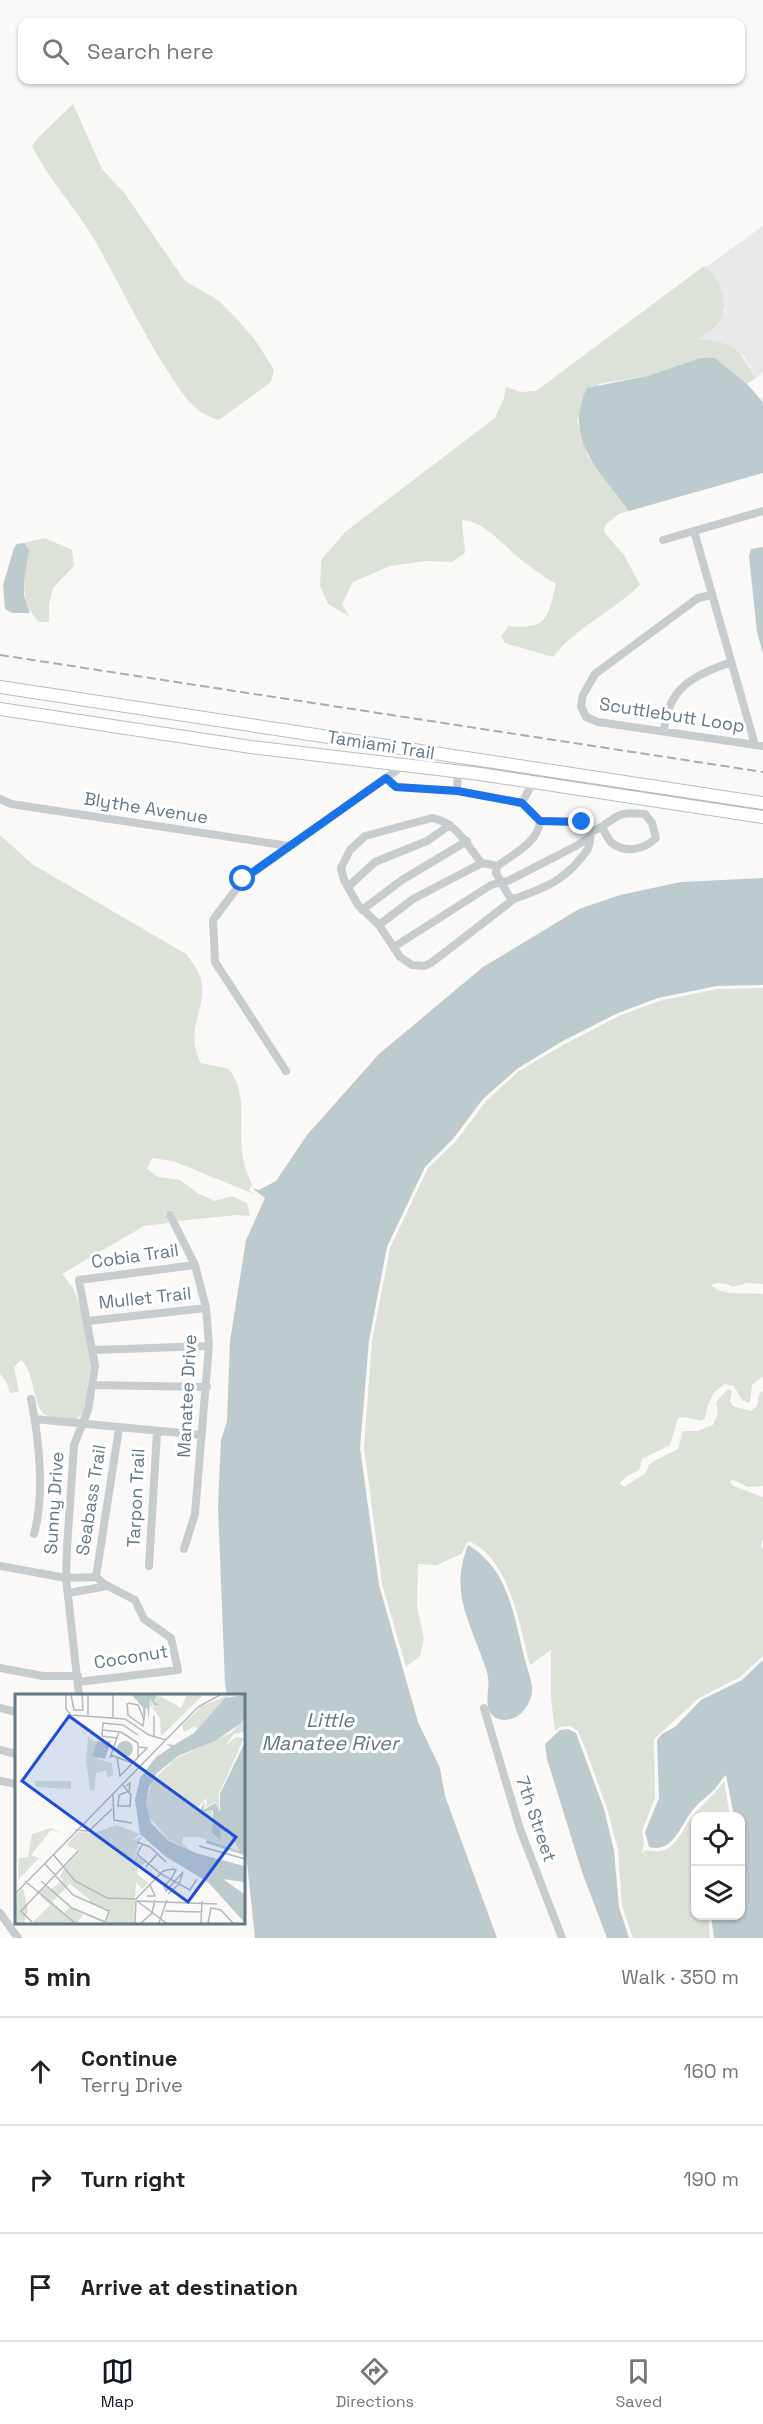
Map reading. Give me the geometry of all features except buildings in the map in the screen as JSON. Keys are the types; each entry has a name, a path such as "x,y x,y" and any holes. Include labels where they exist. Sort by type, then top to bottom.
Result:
{"main road":[{"name":"Tamiami Trail","path":"0,687 763,803"},
{"name":"Tamiami Trail","path":"0,709 251,747 533,782 763,817"}],"street":[{"path":"663,540 763,511"},
{"path":"694,531 731,662 759,745"},
{"name":"Scuttlebutt Loop","path":"712,595 698,598 595,674 583,695 581,706 586,717 598,723 664,730 759,745"},
{"path":"664,730 668,706 680,687 709,670 731,662"},
{"path":"286,1071 215,962 213,920 243,879 404,765 408,750"},
{"path":"458,772 458,791"},
{"path":"386,778 396,787 458,791 522,803 540,821 582,822 590,834 587,850 561,879 514,899 424,966 408,963 400,957 379,925 362,910 348,887 341,868 350,850 365,836 425,818 438,819 461,833 482,863"},
{"path":"522,803 533,782"},
{"name":"Blythe Avenue","path":"0,799 11,804 289,846"},
{"path":"394,947 491,885 508,881 547,862 602,827 619,813 645,814 652,823 656,838 648,847 628,850 612,843 602,827"},
{"path":"514,899 496,873 497,866 534,838 540,830 540,821"},
{"path":"348,887 375,862 428,841 450,825"},
{"path":"362,910 402,880 467,841"},
{"path":"379,925 413,899 482,863 497,866"},
{"name":"Manatee Drive","path":"170,1215 195,1265 206,1308 209,1346 195,1514 184,1549"},
{"name":"Cobia Trail","path":"79,1281 195,1265"},
{"name":"Sunny Drive","path":"79,1281 94,1350 95,1366 88,1410 74,1445 66,1578 79,1694"},
{"name":"Mullet Trail","path":"88,1321 206,1308"},
{"path":"94,1350 209,1346"},
{"path":"92,1385 207,1388"},
{"path":"31,1399 35,1419 39,1481 34,1534"},
{"path":"35,1419 202,1435"},
{"name":"Seabass Trail","path":"96,1577 119,1428"},
{"name":"Tarpon Trail","path":"149,1566 157,1432"},
{"path":"0,1566 66,1578 96,1577 108,1586"},
{"path":"68,1593 108,1586"},
{"name":"Coconut","path":"78,1679 178,1670 171,1638 144,1619 135,1600 108,1586"},
{"path":"0,1668 78,1679"},
{"path":"0,1708 15,1712"},
{"name":"7th Street","path":"484,1708 520,1828 562,1938"},
{"path":"0,1750 15,1754"},
{"path":"0,1781 15,1784"},
{"path":"0,1913 18,1938"}],"shaded area":[{"path":"73,104 102,169 125,194 185,281 218,300 236,318 256,341 274,370 271,382 219,420 195,407 170,375 91,234 45,169 32,146"},
{"path":"763,226 763,372 756,378 743,355 697,339 719,323 725,310 710,269 706,267"},
{"path":"704,266 718,283 724,307 718,324 698,339 734,348 756,378 747,384 715,358 700,358 647,376 599,384 577,421 588,456 629,511 619,514 605,525 604,532 624,555 640,585 572,637 553,657 505,643 501,636 509,626 532,626 544,619 551,605 556,584 526,564 478,524 462,520 465,553 452,562 426,561 390,566 353,582 342,604 349,616 328,604 320,586 321,560 345,532 495,418 506,387 521,392 536,391"},
{"path":"45,538 72,550 74,566 53,588 49,605 49,622 39,622 25,597 24,578 29,550 24,543"},
{"path":"0,835 32,864 186,954 193,963 200,975 202,990 194,1039 196,1051 201,1063 229,1069 236,1080 241,1104 242,1155 252,1185 249,1190 254,1194 173,1161 152,1158 147,1169 158,1177 180,1180 199,1194 215,1201 232,1196 247,1203 250,1216 237,1215 178,1221 171,1210 165,1214 169,1223 144,1226 62,1274 73,1288 81,1308 91,1362 84,1411 77,1419 54,1418 42,1412 29,1373 21,1360 14,1367 19,1392 10,1393 6,1381 0,1374"},
{"path":"763,988 763,1284 747,1283 733,1287 722,1283 711,1285 729,1293 763,1294 763,1376 752,1385 748,1403 742,1400 734,1386 725,1384 713,1394 705,1418 701,1421 685,1417 678,1418 670,1445 642,1459 639,1470 627,1476 620,1483 624,1487 646,1473 649,1465 654,1461 678,1449 683,1431 698,1431 713,1425 718,1414 716,1402 728,1389 732,1391 730,1401 733,1406 751,1411 757,1406 759,1395 763,1390 763,1486 748,1487 732,1479 730,1482 733,1486 763,1497 761,1545 763,1550 763,1656 740,1677 699,1698 654,1739 655,1798 642,1831 644,1843 642,1853 646,1850 664,1850 671,1846 691,1819 691,1920 708,1920 710,1938 633,1938 622,1906 618,1850 607,1808 585,1748 578,1731 570,1726 560,1727 555,1731 551,1699 551,1650 530,1665 517,1614 503,1578 494,1562 482,1549 468,1541 461,1554 437,1565 418,1564 417,1607 424,1638 420,1656 406,1667 382,1584 364,1447 372,1341 390,1248 428,1168 456,1141 486,1101 519,1071 619,1016 659,1001 717,989"},
{"path":"724,1781 729,1812 696,1812 718,1789"}],"water":[{"path":"700,358 715,358 747,384 763,402 763,473 629,511 597,468 582,439 579,423 580,406 587,388 647,376"},
{"path":"24,543 29,550 24,595 30,613 12,613 5,609 3,585 14,548 17,544"},
{"path":"763,547 763,654 757,632 749,556 751,549"},
{"name":"Little Manatee River","path":"763,878 763,985 717,986 658,998 618,1013 561,1042 517,1069 483,1099 453,1139 425,1167 387,1247 369,1341 360,1448 379,1585 418,1722 440,1768 445,1796 497,1938 255,1938 244,1834 244,1694 227,1694 225,1683 218,1507 221,1440 227,1421 230,1341 246,1240 265,1198 252,1188 259,1190 276,1181 307,1135 379,1054 483,967 579,909 620,895 681,882"},
{"path":"468,1545 488,1561 507,1593 531,1679 532,1692 527,1706 520,1714 509,1720 501,1720 490,1712 487,1674 466,1614 461,1575"},
{"path":"763,1660 763,1938 714,1938 712,1920 745,1920 745,1812 733,1812 726,1775 714,1790 692,1810 669,1843 657,1848 649,1847 645,1832 659,1798 657,1740 662,1734 675,1727 701,1700 742,1680"},
{"path":"568,1729 576,1733 604,1809 614,1851 619,1907 629,1938 607,1938 582,1872 547,1759 545,1744 560,1730"}],"railway":[{"path":"0,655 763,772"}],"route":[{"path":"243,879 386,778 396,787 458,791 522,803 540,821 582,822"}]}
